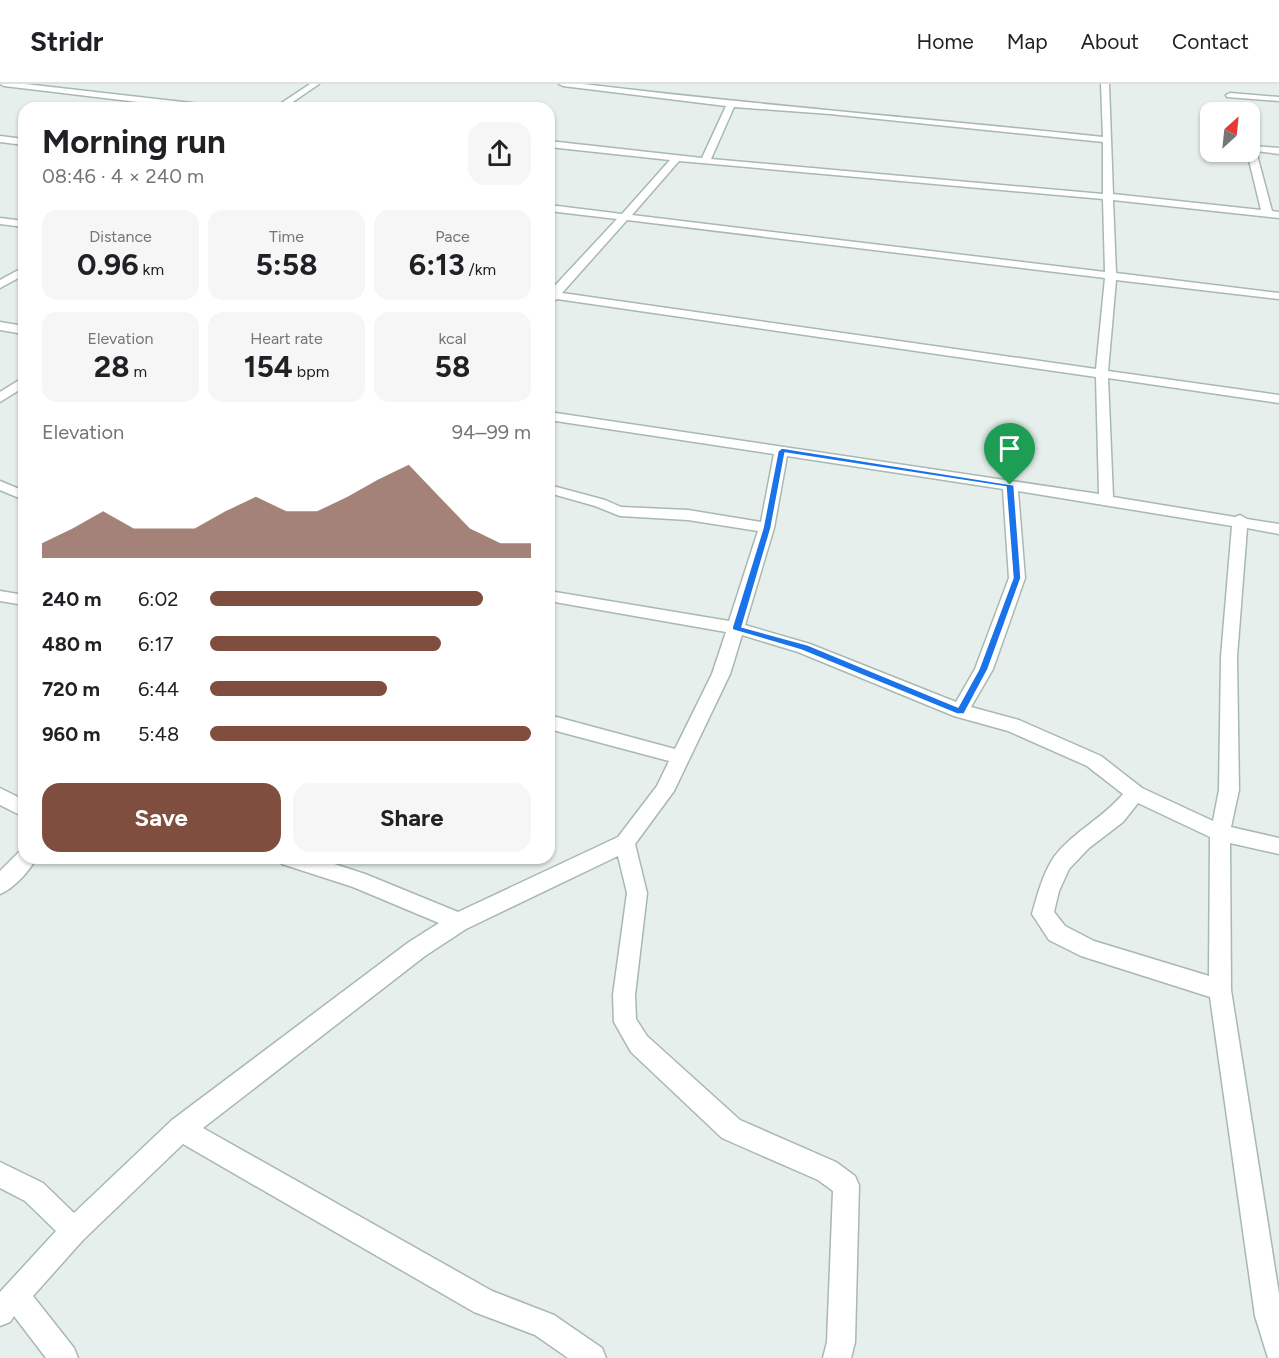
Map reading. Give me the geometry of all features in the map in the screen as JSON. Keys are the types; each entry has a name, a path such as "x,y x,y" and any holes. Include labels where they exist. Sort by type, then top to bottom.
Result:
{"street":[{"path":"4,84 158,102"},
{"path":"287,102 315,84"},
{"path":"563,84 731,104 830,111 1108,140"},
{"path":"648,93 653,84"},
{"path":"1104,84 1108,140 1111,277 1102,373 1106,500"},
{"path":"1228,84 1232,99 1279,99"},
{"path":"705,161 731,104"},
{"path":"0,139 18,141"},
{"path":"555,145 705,161 1108,196 1279,215"},
{"path":"1260,148 1279,151"},
{"path":"555,291 677,158"},
{"path":"1254,162 1267,213"},
{"path":"555,209 1279,296"},
{"path":"0,221 18,223"},
{"path":"0,285 18,274"},
{"path":"555,298 1279,399"},
{"path":"0,326 18,329"},
{"path":"0,398 18,385"},
{"path":"555,417 1240,520 1279,529"},
{"path":"64,1358 8,1304 74,1231 182,1129 417,949 459,922 625,843 664,791 721,674 767,528 782,451"},
{"path":"0,484 18,493"},
{"path":"960,711 987,661 1017,578 1010,485"},
{"path":"555,491 600,503 606,508 620,512 685,515 767,528"},
{"path":"1240,520 1229,657 1229,790 1220,833 1220,990 1246,1179 1269,1316 1279,1352"},
{"path":"0,596 18,599"},
{"path":"555,597 737,628 804,648 960,711 1013,725 1094,761 1135,793 1220,833 1279,846"},
{"path":"555,724 680,757"},
{"path":"1135,793 1116,816 1082,842 1061,864 1049,891 1043,914 1057,933 1089,949 1220,990"},
{"path":"0,796 18,806"},
{"path":"625,843 637,892 624,995 626,1022 639,1044 731,1129 827,1171 846,1185 841,1342 837,1358"},
{"path":"0,885 20,864"},
{"path":"308,864 358,880 459,922"},
{"path":"182,1129 484,1302 544,1325 592,1358"},
{"path":"0,1175 34,1192 74,1231"}],"route":[{"path":"782,451 1010,485 1017,578 984,669 960,711 804,648 737,628 767,528 782,451"}]}
